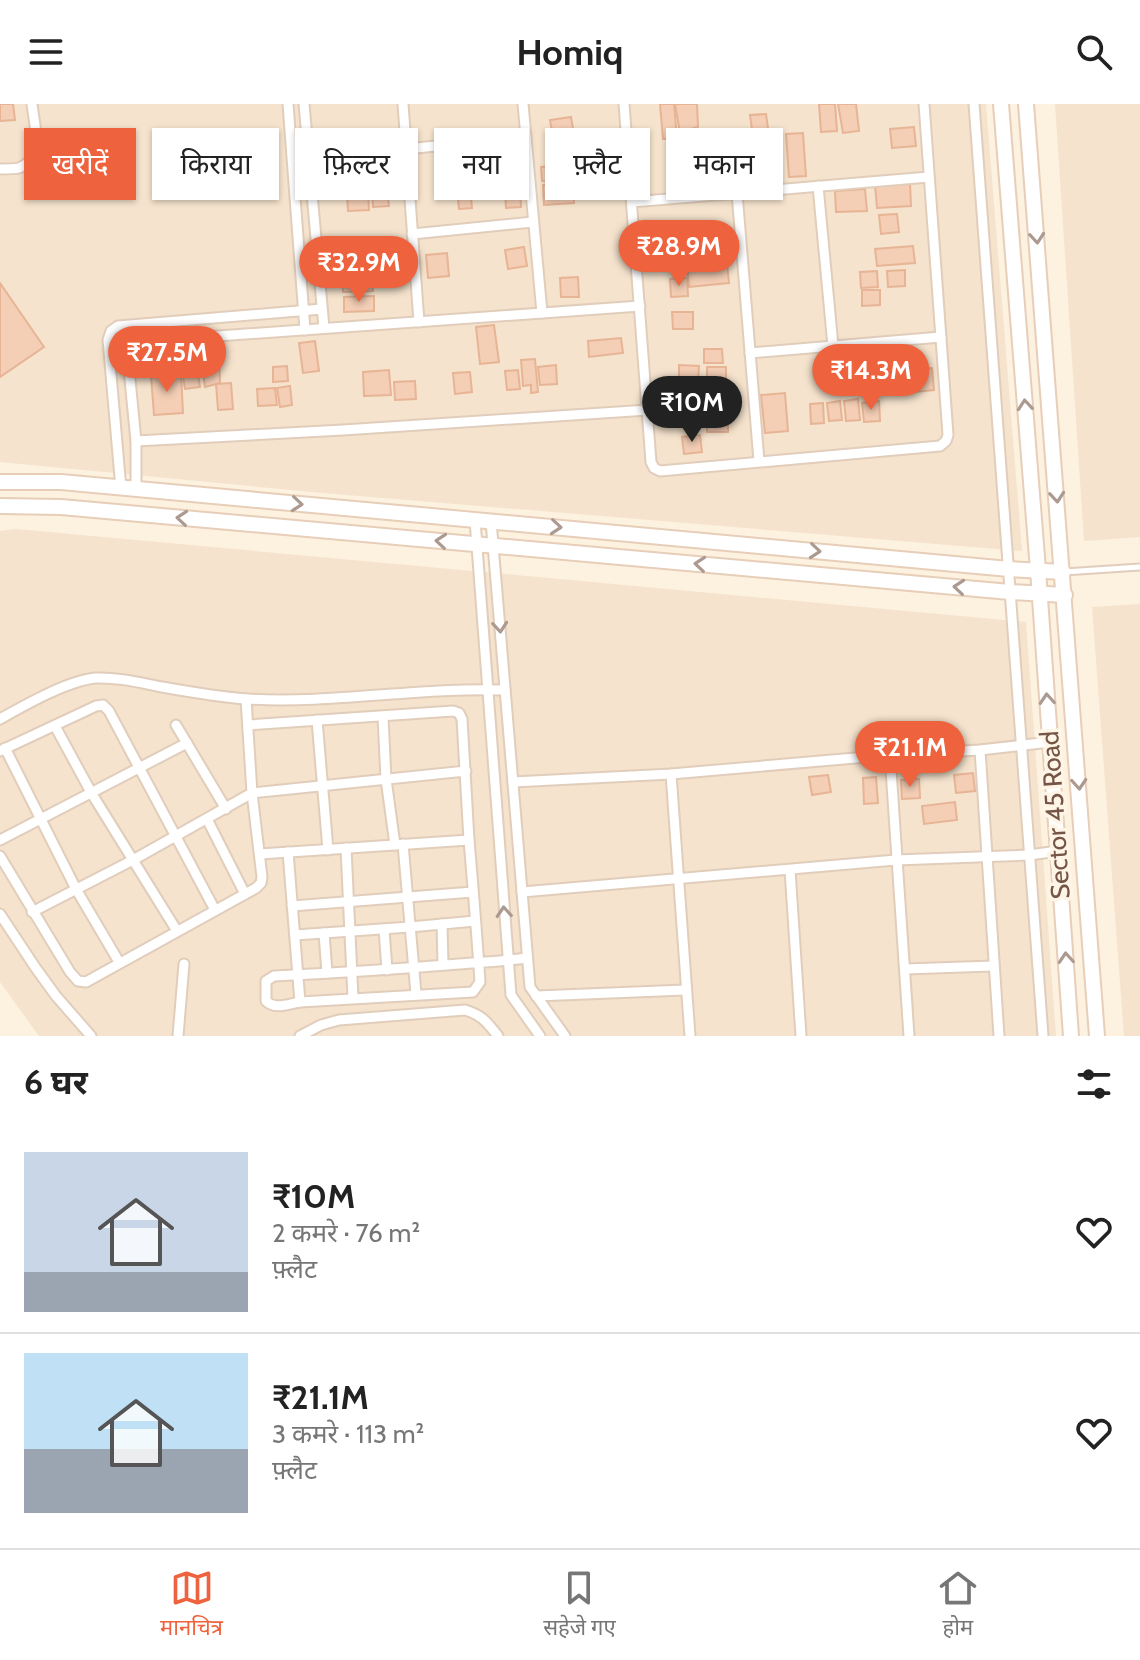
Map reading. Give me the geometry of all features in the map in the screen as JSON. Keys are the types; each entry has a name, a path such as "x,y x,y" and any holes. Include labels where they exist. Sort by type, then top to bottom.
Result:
{"street":[{"path":"0,169 19,168 31,160 36,149 32,104"},
{"path":"288,104 305,330"},
{"path":"304,104 324,328"},
{"path":"403,104 405,128"},
{"path":"523,104 525,128"},
{"path":"624,104 651,462 660,471 940,446 946,441 924,104"},
{"path":"974,104 1043,1036"},
{"name":"Sector 45 Road","path":"1001,104 1071,1036"},
{"name":"Sector 45 Road","path":"1026,104 1097,1036"},
{"path":"529,173 542,313"},
{"path":"783,189 929,177"},
{"path":"818,186 833,346"},
{"path":"632,202 666,199"},
{"path":"410,200 419,322"},
{"path":"738,200 759,461"},
{"path":"412,234 533,222"},
{"path":"129,344 640,306"},
{"path":"128,489 116,442 108,340 111,331 118,326 322,309"},
{"path":"111,331 129,344"},
{"path":"750,353 941,337"},
{"path":"128,489 136,441 129,344"},
{"path":"136,441 648,410"},
{"path":"0,482 61,482 1063,572"},
{"path":"0,506 61,507 1065,595"},
{"path":"475,520 511,995 540,1036"},
{"path":"491,521 530,987 565,1036"},
{"path":"0,719 59,689 94,678 246,699 288,700 505,690"},
{"path":"0,856 32,912 78,981 86,982 245,894 261,883 262,877 252,793 246,699"},
{"path":"119,962 76,889 3,750 103,705 215,910"},
{"path":"248,725 453,711 459,713 462,719 469,840 478,962 480,982 473,992 271,1006 266,1001 265,986 269,978 478,962 507,961 527,958"},
{"path":"383,717 386,779 408,897 416,994"},
{"path":"317,720 328,850"},
{"path":"176,725 226,809"},
{"path":"55,726 92,794 177,931"},
{"path":"513,782 671,774 1050,742"},
{"path":"0,840 187,743"},
{"path":"980,750 999,1036"},
{"path":"890,755 909,1036"},
{"path":"32,912 252,793 466,771"},
{"path":"671,774 690,1036"},
{"path":"207,819 245,894"},
{"path":"260,854 469,840"},
{"path":"346,848 353,998"},
{"path":"522,892 896,860 1058,851"},
{"path":"288,852 300,1002"},
{"path":"790,870 801,1036"},
{"path":"292,906 473,892"},
{"path":"0,914 56,996 91,1036"},
{"path":"295,935 475,921"},
{"path":"442,924 443,965"},
{"path":"384,929 387,970"},
{"path":"324,933 327,973"},
{"path":"178,1036 184,964"},
{"path":"905,969 993,966"},
{"path":"536,996 685,990"},
{"path":"300,1036 339,1020 465,1010 477,1013 498,1036"}],"lane":[{"path":"1063,572 1140,567"}],"shaded area":[{"path":"0,104 986,104 1022,551 323,493 0,462"},
{"path":"1055,104 1140,104 1140,537 1084,541"},
{"path":"16,529 1026,622 1056,1036 39,1036 0,982 0,531"},
{"path":"1140,604 1140,1036 1124,1036 1092,607"}],"building":[{"path":"0,104 13,104 15,120 0,121"},
{"path":"660,104 674,104 676,128 666,128 666,139 663,139"},
{"path":"675,104 697,104 698,127 679,128"},
{"path":"819,104 835,104 837,131 821,132"},
{"path":"838,104 856,104 859,131 843,133"},
{"path":"766,114 768,128 752,128 750,115"},
{"path":"571,117 573,128 551,128 550,120"},
{"path":"914,127 916,146 892,148 890,129"},
{"path":"803,133 806,176 789,177 786,134"},
{"path":"541,167 545,167 545,181 542,181"},
{"path":"910,183 911,206 877,208 875,185"},
{"path":"543,185 545,200 574,200 574,203 544,205"},
{"path":"865,189 867,211 836,212 835,191"},
{"path":"347,200 368,200 369,210 348,211"},
{"path":"373,200 388,200 389,206 373,207"},
{"path":"458,200 471,200 472,208 459,209"},
{"path":"506,200 521,200 521,207 506,208"},
{"path":"897,214 899,232 881,234 879,215"},
{"path":"913,246 915,263 877,266 875,249"},
{"path":"524,247 527,266 508,269 505,250"},
{"path":"447,253 449,276 428,278 426,255"},
{"path":"371,260 372,274 353,275 352,261"},
{"path":"727,263 729,283 689,287 687,267"},
{"path":"905,270 905,286 888,287 887,271"},
{"path":"877,271 878,287 861,288 860,272"},
{"path":"578,277 579,297 561,297 560,278"},
{"path":"687,278 688,296 671,297 670,279"},
{"path":"372,279 373,291 343,292 342,280"},
{"path":"0,283 44,347 0,377"},
{"path":"862,290 880,290 880,305 862,306"},
{"path":"374,296 374,311 344,312 344,297"},
{"path":"672,312 693,312 693,329 673,329"},
{"path":"494,325 499,362 480,364 476,327"},
{"path":"621,338 623,353 589,357 588,341"},
{"path":"315,341 319,371 303,373 299,343"},
{"path":"704,349 722,349 723,363 704,363"},
{"path":"887,352 893,388 873,391 868,355"},
{"path":"195,356 200,387 185,389 180,358"},
{"path":"219,356 220,383 205,387 201,358"},
{"path":"535,359 538,392 531,393 531,385 523,386 521,360"},
{"path":"556,365 557,384 540,385 538,367"},
{"path":"679,365 699,366 698,383 679,382"},
{"path":"287,366 288,381 273,382 273,367"},
{"path":"707,367 726,367 726,381 707,381"},
{"path":"932,368 934,390 914,392 911,370"},
{"path":"389,370 391,395 364,396 363,372"},
{"path":"518,370 520,389 507,390 505,371"},
{"path":"470,372 472,392 455,394 453,373"},
{"path":"181,374 183,413 154,415 151,376"},
{"path":"415,381 416,399 395,400 394,382"},
{"path":"231,383 233,409 218,410 216,384"},
{"path":"290,386 292,405 280,407 277,388"},
{"path":"275,388 277,405 258,406 257,389"},
{"path":"785,393 788,431 765,433 761,395"},
{"path":"736,394 738,412 702,414 701,396"},
{"path":"858,399 860,420 846,421 844,401"},
{"path":"840,401 842,420 829,421 827,403"},
{"path":"879,401 880,421 864,422 862,403"},
{"path":"823,403 824,423 811,424 810,404"},
{"path":"707,418 728,418 728,432 707,432"},
{"path":"700,435 702,452 684,454 682,437"},
{"path":"973,773 975,791 956,793 954,775"},
{"path":"828,775 831,792 812,795 809,777"},
{"path":"876,777 878,803 864,804 863,778"},
{"path":"919,779 920,798 902,799 901,780"},
{"path":"955,802 957,820 924,824 922,806"}]}
